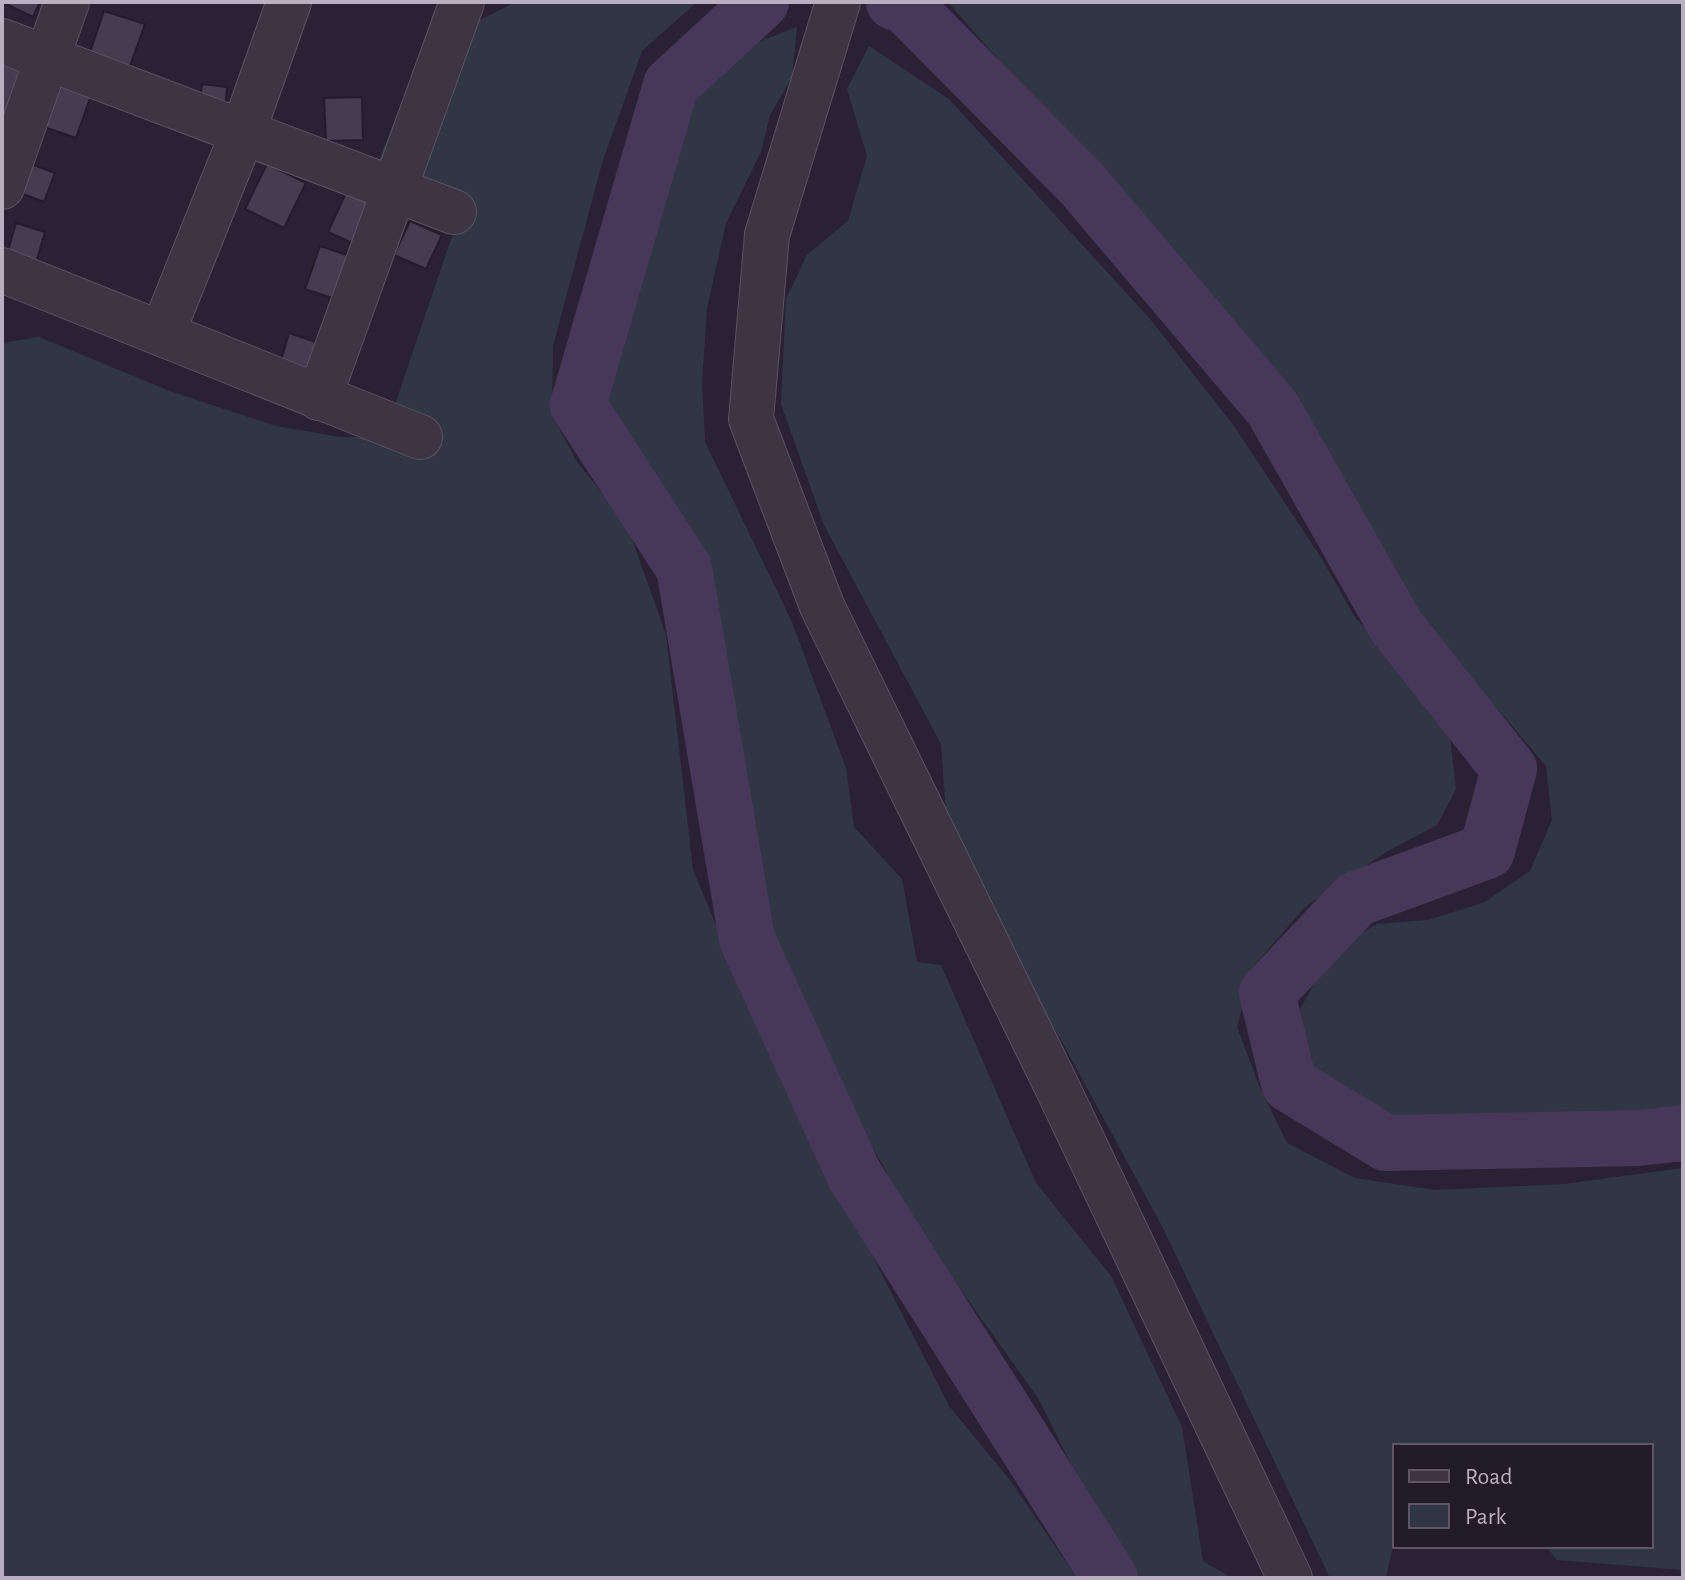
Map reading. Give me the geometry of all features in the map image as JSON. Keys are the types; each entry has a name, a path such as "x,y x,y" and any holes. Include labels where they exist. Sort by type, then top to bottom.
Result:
{"street":[{"path":"2,187 67,2"},
{"path":"162,334 243,132 289,2"},
{"path":"319,398 462,2"},
{"path":"838,2 767,235 751,419 822,606 1058,1089 1290,1578"},
{"path":"2,41 454,212"},
{"path":"2,270 420,437"}],"green space":[{"path":"516,2 697,2 642,51 602,163 553,346 552,415 577,462 627,525 666,635 693,870 773,1061 949,1406 1009,1479 1077,1578 2,1578 2,343 39,337 167,390 276,426 340,437 384,437 466,195 376,167 423,49"},
{"path":"948,2 1683,2 1683,1108 1609,1118 1417,1129 1348,1105 1305,1065 1300,1009 1333,950 1377,924 1428,920 1485,902 1530,871 1552,820 1546,766 1496,707 1416,624 1288,392"},
{"path":"797,27 792,77 770,115 761,152 726,223 707,308 702,382 705,442 792,622 846,768 854,827 902,879 917,962 941,965 1036,1183 1111,1276 1182,1427 1203,1561 1232,1578 1134,1578 1106,1534 1038,1398 923,1237 815,1044 771,940 705,587 693,548 606,400 613,340 683,113 709,87 732,52"},
{"path":"869,46 949,99 1150,319 1234,426 1320,556 1356,619 1414,672 1450,736 1456,789 1437,825 1386,852 1305,907 1252,968 1237,1027 1260,1088 1287,1143 1355,1178 1435,1190 1565,1184 1683,1168 1683,1570 1557,1560 1548,1548 1653,1548 1653,1444 1393,1444 1393,1545 1386,1578 1330,1578 1162,1226 1060,1038 951,881 941,744 824,525 781,404 786,299 807,255 848,221 867,156 847,89"}],"building":[{"path":"2,2 40,2 33,17"},
{"path":"104,11 145,24 130,66 90,52"},
{"path":"2,57 30,67 2,138"},
{"path":"60,79 93,90 76,138 44,127"},
{"path":"202,84 227,87 226,102 200,99"},
{"path":"362,97 363,140 326,141 324,98"},
{"path":"29,163 55,173 44,202 18,192"},
{"path":"267,164 306,183 284,228 245,209"},
{"path":"350,184 378,197 357,245 328,232"},
{"path":"410,221 442,235 426,269 394,255"},
{"path":"16,223 45,232 35,266 6,257"},
{"path":"320,246 356,258 341,301 305,289"},
{"path":"289,333 322,344 313,374 280,364"}],"waterway":[{"path":"761,2 671,85 578,405 684,568 747,939 854,1174 1110,1578"},
{"path":"894,2 903,3 1082,184 1273,409 1396,626 1509,769 1487,851 1356,899 1267,993 1289,1084 1386,1143 1638,1138 1683,1133"}]}
